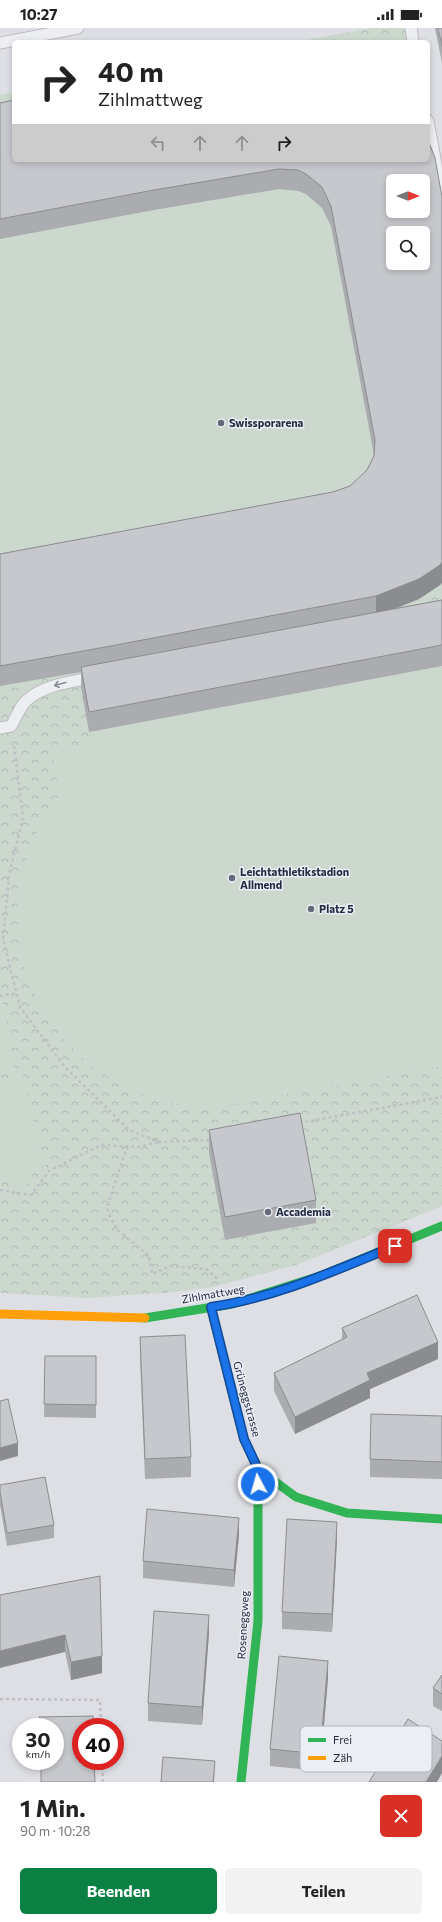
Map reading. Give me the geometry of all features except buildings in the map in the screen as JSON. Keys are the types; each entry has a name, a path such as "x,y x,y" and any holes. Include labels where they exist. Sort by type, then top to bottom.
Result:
{"street":[{"name":"Zihlmattweg","path":"0,1314 139,1319 232,1304 323,1275 442,1226"},
{"name":"Grüneggstrasse","path":"211,1307 244,1439 258,1469 296,1497 347,1513 442,1519"},
{"name":"Roseneggweg","path":"241,1782 258,1621 258,1469"}],"lane":[{"path":"16,40 78,28"},
{"path":"411,28 413,40"},
{"path":"0,43 12,41"},
{"path":"430,132 442,197"},
{"path":"5,727 26,701 38,692 59,684 104,675"}],"path":[{"path":"5,727 24,818 9,875 3,938 20,1007 64,1066 129,1130 159,1142"},
{"path":"0,996 17,993"},
{"path":"295,1124 442,1097"},
{"path":"0,1190 31,1195 49,1171 101,1145 139,1147 159,1142 218,1138"},
{"path":"127,1146 107,1207 111,1219 119,1231 149,1256 152,1274 170,1266 206,1269 226,1287 232,1304"},
{"path":"0,1700 100,1700 101,1718"},
{"path":"102,1770 103,1782"}],"green space":[{"path":"373,28 415,28 418,40 305,40"},
{"path":"12,92 12,162 430,162 430,106 442,168 442,1206 299,1264 213,1287 176,1292 87,1298 0,1293 0,95"},
{"name":"Swissporarena","path":"0,123 12,155 12,162 429,162 442,215 440,585 419,599 376,616 0,686"},
{"name":"Leichtathletikstadion Allmend","path":"442,620 442,1066 223,1106 196,1106 178,1104 146,1096 112,1079 83,1058 58,1031 47,1016 29,983 26,975 20,941 18,916 20,883 27,856 45,817 60,794 52,751 91,744 81,687"},
{"path":"0,988 15,1071 0,1073"},
{"path":"23,1075 40,1149 48,1163 34,1172 25,1188 13,1183 0,1182 0,1087"}],"traffic: fast":[{"path":"145,1318 232,1304 323,1275 442,1226"},
{"path":"211,1307 244,1439 258,1469 296,1497 347,1513 442,1519"},
{"path":"241,1782 258,1621 258,1469"}],"traffic: slow":[{"path":"0,1314 145,1318"}],"place":[{"name":"Swissporarena","path":"221,423"},
{"name":"Leichtathletikstadion Allmend","path":"232,878"},
{"name":"Platz 5","path":"311,909"},
{"name":"Accademia","path":"268,1212"}],"route":[{"path":"258,1484 258,1469 244,1439 211,1307 232,1304 250,1299 323,1275 395,1246"}]}
